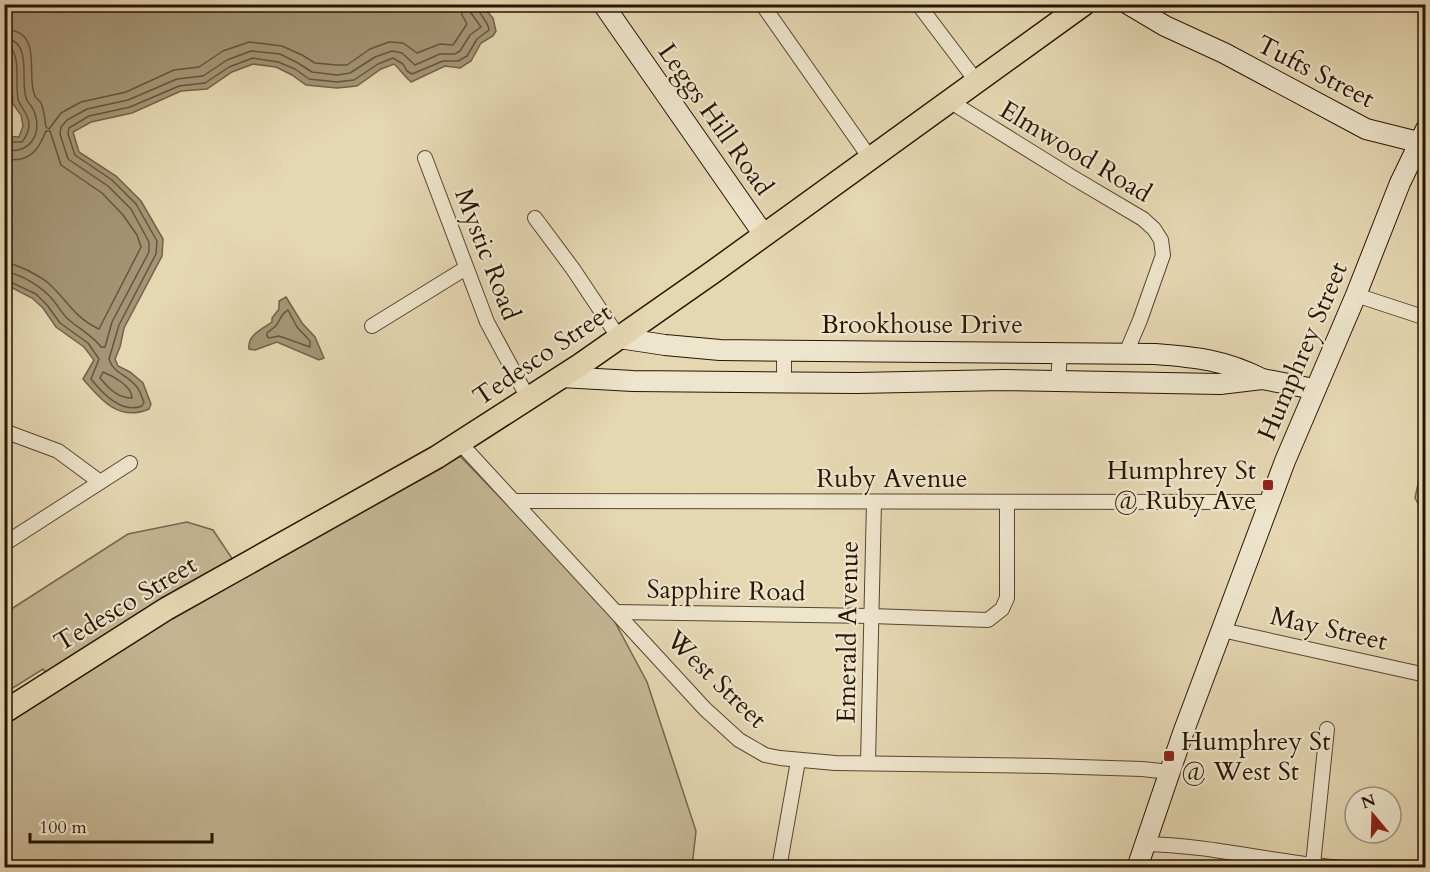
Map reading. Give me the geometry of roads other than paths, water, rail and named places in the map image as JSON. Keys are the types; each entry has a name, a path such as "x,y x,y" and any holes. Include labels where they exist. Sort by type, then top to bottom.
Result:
{"main road":[{"name":"Leggs Hill Road","path":"603,4 764,235"},
{"name":"Tufts Street","path":"1128,4 1166,26 1224,53 1366,129 1423,138"},
{"name":"Tedesco Street","path":"4,712 166,609 460,442 561,377 951,102 1080,6"},
{"name":"Humphrey Street","path":"1137,867 1222,630 1314,388 1356,294 1387,212 1423,138"},
{"name":"Brookhouse Drive","path":"619,338 720,350 1126,353 1208,358 1244,370 1262,380"},
{"name":"Brookhouse Drive","path":"561,377 633,381 1004,380 1220,384 1262,380 1314,388"}],"street":[{"path":"762,4 870,158"},
{"path":"918,4 976,82"},
{"name":"Elmwood Road","path":"951,102 1143,219 1154,229 1161,240 1163,255 1126,353"},
{"name":"Mystic Road","path":"425,158 487,322 528,398"},
{"path":"535,218 557,246 619,338"},
{"path":"372,326 466,268"},
{"path":"1356,294 1425,318"},
{"path":"784,351 784,382"},
{"path":"1058,382 1060,352"},
{"path":"4,431 58,452 100,482"},
{"name":"West Street","path":"460,442 705,709 740,740 765,755 798,760 868,763 1048,766 1170,772"},
{"path":"4,544 130,463"},
{"name":"Ruby Avenue","path":"514,501 1270,502"},
{"name":"Emerald Avenue","path":"868,763 874,502"},
{"name":"Sapphire Road","path":"616,612 988,620 997,615 1007,598 1007,502"},
{"name":"May Street","path":"1222,630 1425,675"},
{"path":"1313,864 1327,729"},
{"path":"779,867 798,760"},
{"path":"1145,844 1166,844 1346,867"}],"water":[{"path":"481,4 493,18 496,31 493,36 481,43 471,61 460,68 445,66 411,82 394,64 381,69 357,86 337,88 306,85 276,67 253,64 232,72 207,89 181,91 132,113 91,122 73,132 79,152 116,176 141,201 163,239 162,256 124,328 115,359 118,366 143,383 151,404 149,409 129,413 120,411 104,401 83,379 94,360 84,347 56,327 43,308 32,298 5,284 5,136 19,137 23,126 21,115 13,104 10,64 5,41 5,5"},
{"path":"286,297 302,323 315,337 324,358 319,360 277,342 255,350 249,349 250,340 272,322 272,318 279,309 279,301"}],"place":[{"name":"Humphrey St @ Ruby Ave","path":"1268,485"},
{"name":"Humphrey St @ West St","path":"1169,756"}]}
